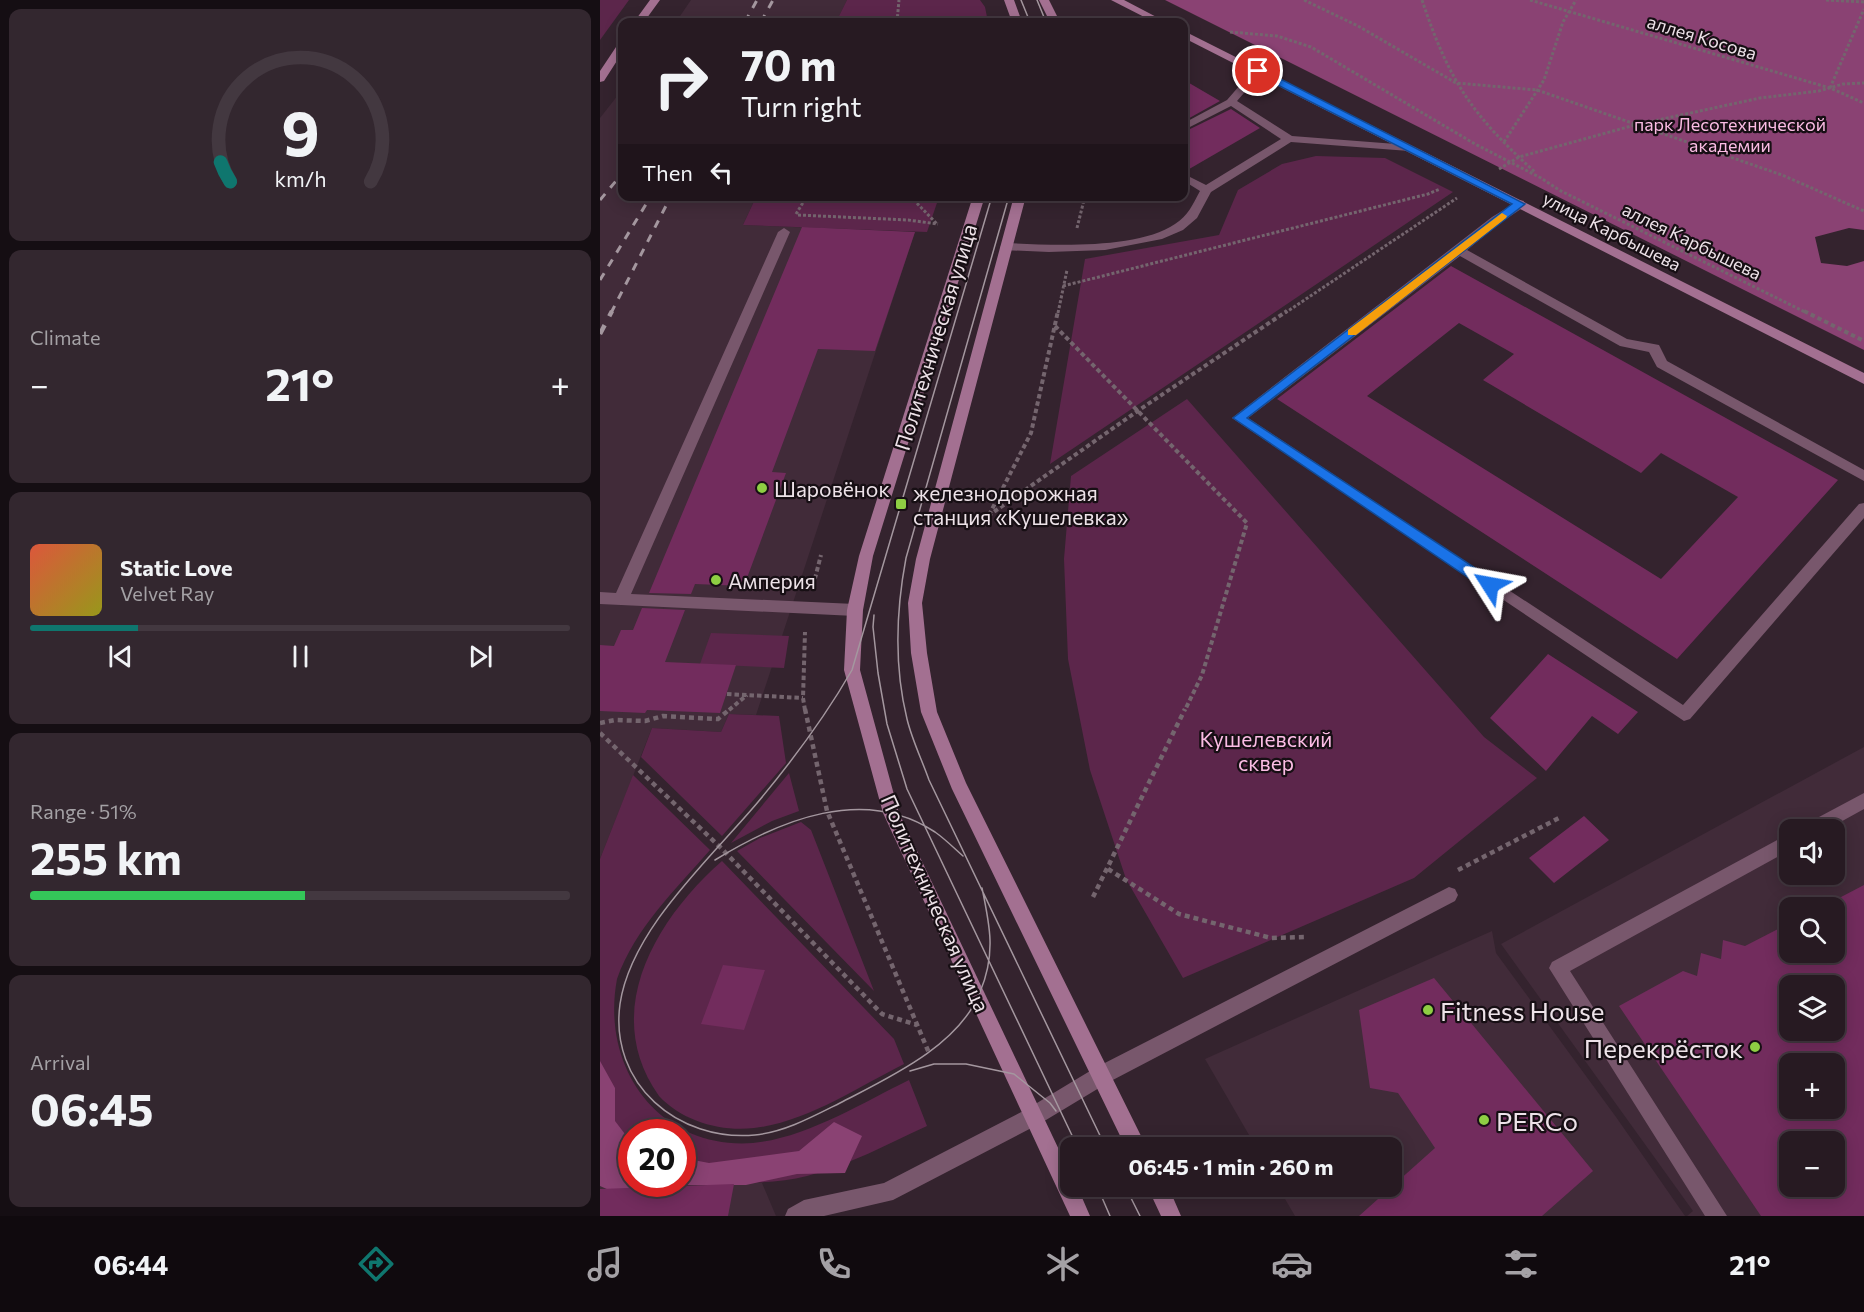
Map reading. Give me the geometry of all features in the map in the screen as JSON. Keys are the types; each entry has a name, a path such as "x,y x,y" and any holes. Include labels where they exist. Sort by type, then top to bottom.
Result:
{"main road":[{"path":"642,18 655,0"},
{"path":"1010,0 1016,18"},
{"path":"1044,0 1053,18"},
{"path":"1116,0 1153,18"},
{"name":"улица Карбышева","path":"1188,36 1864,379"},
{"path":"600,79 618,52"},
{"name":"Политехническая улица","path":"977,201 866,556 855,610 852,670 891,813 1080,1216"},
{"name":"Политехническая улица","path":"1019,201 923,559 915,603 919,653 929,712 958,784 1132,1137"},
{"path":"1162,1197 1171,1216"}],"lane":[{"path":"1188,125 1231,102 1258,71"},
{"path":"1231,102 1289,139 1409,148"},
{"path":"1006,247 1096,248 1168,232 1192,216 1206,190 1289,139"},
{"path":"1188,179 1206,190"},
{"path":"1520,204 1496,220 1459,251 1239,418 1684,714 1864,508"},
{"path":"621,599 784,232"},
{"path":"1459,251 1624,343 1654,348 1662,364 1864,476"},
{"path":"600,598 855,610"},
{"path":"1830,819 1864,800"},
{"path":"1717,1216 1558,968 1779,847"},
{"path":"795,1216 804,1210 886,1193 1034,1116 1102,1075 1449,895"}],"path":[{"path":"897,18 899,0"},
{"path":"1304,0 1358,26 1456,83 1537,90 1782,175 1864,211"},
{"path":"1422,0 1433,33 1456,83 1473,109 1503,142 1541,177"},
{"name":"аллея Косова","path":"1530,0 1830,88 1864,103"},
{"path":"1503,142 1547,74 1567,11 1576,0"},
{"path":"1826,0 1864,2"},
{"path":"1830,88 1864,9"},
{"name":"аллея Карбышева","path":"1226,32 1277,36 1298,42 1425,113 1475,144 1541,177 1559,190 1864,341"},
{"path":"1492,173 1519,157 1635,125 1760,98 1843,84 1864,83"},
{"path":"1063,286 1428,194 1444,187"},
{"path":"1084,201 1031,433 988,516 1139,410 1467,191"},
{"path":"795,215 908,220 938,224 915,201"},
{"path":"1055,326 1248,523 1203,675 1093,897"},
{"path":"821,555 806,609 803,698 810,741 827,811 929,1053"},
{"path":"726,694 803,698"},
{"path":"600,723 615,720 645,721 663,716 718,719 747,695"},
{"path":"600,733 720,847 882,1014 918,1026"},
{"path":"1453,872 1558,818"},
{"path":"1108,869 1179,914 1271,938 1317,936"}],"shaded area":[{"path":"691,0 847,0 838,18 679,18"},
{"path":"618,95 618,201 754,201 743,225 915,232 756,715 729,714 721,732 652,728 600,859 600,118"},
{"path":"1864,747 1864,1216 1687,1216 1693,1211 1501,944"},
{"path":"1492,931 1496,953 1685,1216 1295,1216 1284,1197 1402,1197 1402,1137 1250,1137 1205,1059"},
{"path":"600,1153 618,1170 618,1197 696,1197 696,1181 704,1180 762,1183 776,1216 600,1216"}],"green space":[{"path":"600,0 629,0 600,40"},
{"path":"847,0 980,0 985,7 987,18 838,18"},
{"name":"парк Лесотехнической академии","path":"1165,0 1864,0 1864,230 1849,228 1815,237 1821,263 1847,266 1864,261 1864,350"},
{"path":"1316,156 1385,158 1453,192 1050,464 1085,259 1219,235 1238,190 1282,164"},
{"path":"754,201 938,201 927,232 743,225"},
{"name":"Кушелевский сквер","path":"1187,399 1484,737 1537,778 1414,878 1183,978 1126,879 1090,770 1068,659 1064,559 1071,476"},
{"path":"711,633 789,636 784,668 700,664"},
{"path":"729,714 779,716 786,763 722,836 641,757 652,728 721,732"},
{"path":"789,773 799,811 772,821 731,843"},
{"path":"633,775 710,850 645,926 625,960 617,979 614,1012 618,1044 628,1073 644,1098 667,1119 618,1119 618,1162 600,1153 600,859"},
{"path":"801,822 811,830 874,991 737,851 760,838"},
{"path":"722,861 894,1039 904,1064 813,1111 793,1119 754,1128 728,1128 703,1123 668,1105 659,1096 642,1064 635,1033 635,1001 643,969 657,939 698,885"},
{"path":"600,1061 615,1088 615,1121 618,1125 618,1194 600,1186"},
{"path":"909,1080 927,1126 868,1154 807,1176 776,1181 729,1182 696,1179 696,1135 720,1142 753,1143 773,1140 813,1127"},
{"path":"834,1122 862,1136 845,1173 797,1174 746,1185 696,1185 696,1160 709,1163 799,1151"}],"building":[{"path":"1188,82 1220,101 1188,119"},
{"path":"1231,109 1260,128 1188,170 1188,130"},
{"path":"802,227 915,232 875,351 818,349 772,472 786,473 744,586 695,584 691,594 649,593"},
{"path":"1451,266 1838,480 1677,659 1277,399","holes":["1459,323 1514,354 1483,380 1641,473 1661,453 1738,497 1661,579 1367,396"]},
{"path":"642,608 685,610 665,662 736,665 720,713 600,711 600,645 614,646 621,630 633,630"},
{"path":"1548,654 1638,712 1618,734 1592,716 1546,771 1490,718"},
{"path":"1584,816 1609,840 1554,883 1529,858"},
{"name":"Перекрёсток","path":"1864,885 1864,1216 1761,1216 1619,1006 1683,971 1697,976 1701,953 1721,959 1723,940 1745,946 1779,929 1779,963 1845,963 1845,897 1841,897"},
{"path":"723,965 765,970 744,1030 701,1024"},
{"name":"PERCo","path":"1434,978 1593,1171 1542,1216 1359,1216 1380,1197 1402,1197 1402,1178 1435,1148 1398,1093 1370,1088 1359,1010"},
{"path":"734,1184 728,1216 600,1216 600,1189 618,1188 618,1197 696,1197 696,1185"}],"tram line":[{"path":"1021,0 1028,18"},
{"path":"1037,0 1044,18"},
{"path":"989,961 980,992 970,1011 956,1029 939,1044 879,1083 799,1123 777,1131 755,1135 727,1135 700,1129 676,1118 654,1102 638,1082 626,1059 619,1033 620,1004 627,976 656,922 784,770 820,721 852,670 991,201"},
{"path":"983,892 929,780 909,727 900,679 898,618 906,558 1008,201"},
{"path":"874,615 873,627 878,673 887,724 907,789 925,827"},
{"path":"715,860 767,832 823,813 851,810 880,811 908,818 925,827"},
{"path":"925,827 935,832 963,856"},
{"path":"925,827 989,961"},
{"path":"983,892 1101,1137"},
{"path":"983,892 989,928 989,961"},
{"path":"989,961 1073,1137"},
{"path":"910,1071 934,1064 966,1064 1014,1074 1050,1103 1056,1111"},
{"path":"1102,1197 1110,1216"},
{"path":"1130,1197 1140,1216"}],"railway":[{"path":"747,18 757,0"},
{"path":"763,18 773,0"},
{"path":"600,200 618,179"},
{"path":"600,280 648,201"},
{"path":"611,313 668,201"},
{"path":"600,334 612,311"}],"slow traffic":[{"path":"1352,332 1502,216"}],"place":[{"name":"Шаровёнок","path":"762,488"},
{"name":"железнодорожная станция «Кушелевка»","path":"901,504"},
{"name":"Амперия","path":"716,580"},
{"name":"Fitness House","path":"1428,1010"},
{"name":"Перекрёсток","path":"1755,1047"},
{"name":"PERCo","path":"1484,1120"}],"route":[{"path":"1258,71 1520,204 1496,220 1459,251 1239,418 1490,585"}]}
